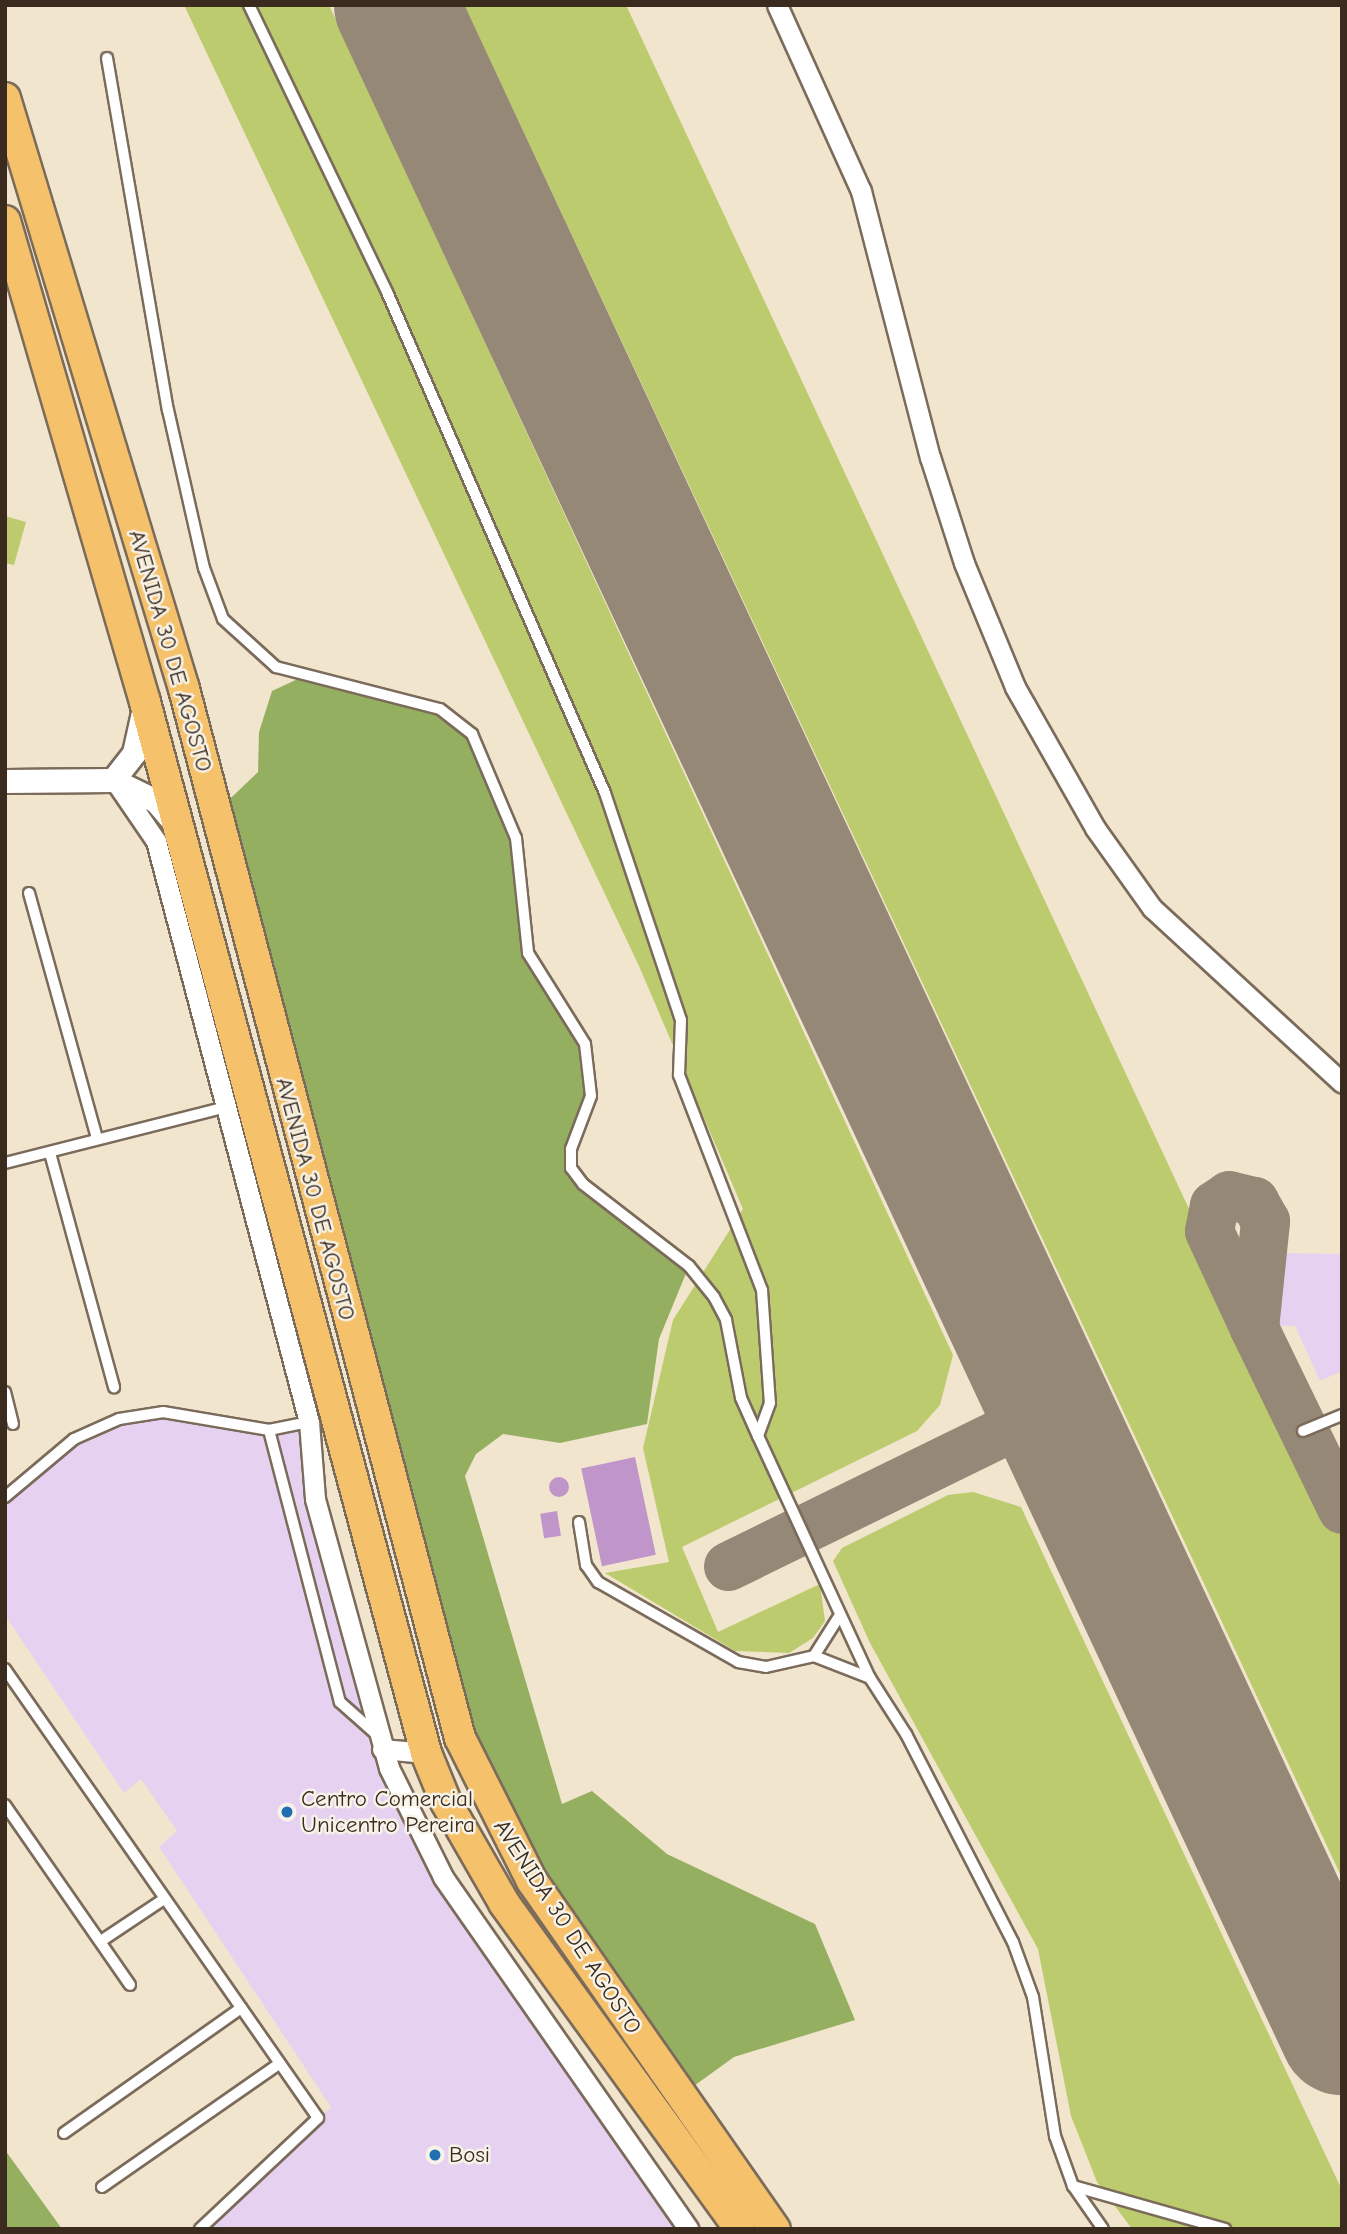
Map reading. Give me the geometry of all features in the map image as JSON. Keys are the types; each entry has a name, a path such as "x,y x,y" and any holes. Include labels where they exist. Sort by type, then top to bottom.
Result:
{"main road":[{"name":"AVENIDA 30 DE AGOSTO","path":"5,98 184,689 460,1738 532,1881 775,2229"},
{"name":"AVENIDA 30 DE AGOSTO","path":"5,221 145,702 321,1417 426,1753 446,1802 504,1903 740,2229"}],"street":[{"path":"777,5 857,179 939,484 1015,687 1095,828 1152,908 1342,1083"},
{"path":"113,779 134,753 145,702"},
{"path":"113,779 156,841 226,1107 321,1417 315,1499 380,1742 443,1877 689,2229"},
{"path":"5,781 113,779 156,801 177,826"},
{"path":"380,1742 426,1753"}],"lane":[{"path":"249,5 387,292 605,793 681,1020 680,1075 762,1290 770,1403 758,1436"},
{"path":"107,58 168,410 204,568 223,619 276,667 440,709 472,734 516,838 528,953 586,1045 591,1096 571,1149 571,1168 583,1184 689,1266 714,1297 726,1320 741,1398 838,1618 870,1678 906,1734 1024,1969 1055,2136 1073,2186 1103,2229"},
{"path":"29,893 97,1139"},
{"path":"5,1163 226,1107"},
{"path":"50,1153 114,1387"},
{"path":"5,1392 13,1424"},
{"path":"5,1497 74,1439 120,1419 163,1412 269,1430 321,1417"},
{"path":"1303,1431 1342,1415"},
{"path":"269,1430 340,1702 380,1742"},
{"path":"579,1522 586,1565 598,1582 738,1662 774,1667 814,1656 870,1678"},
{"path":"814,1656 838,1618"},
{"path":"5,1669 318,2118 200,2229"},
{"path":"5,1805 130,1984"},
{"path":"101,1941 164,1899"},
{"path":"64,2133 241,2008"},
{"path":"102,2187 279,2063"},
{"path":"1073,2186 1225,2229"}],"shaded area":[{"path":"1275,1253 1342,1254 1342,1371 1320,1381 1295,1326 1266,1325"},
{"name":"Centro Comercial Unicentro Pereira","path":"143,1413 245,1428 309,1422 377,1736 443,1878 689,2229 200,2229 331,2107 159,1847 177,1831 141,1779 124,1793 5,1615 5,1497 74,1439"}],"green space":[{"path":"184,5 329,5 953,1355 940,1405 917,1431 682,1547 718,1632 820,1584 825,1621 813,1638 789,1653 735,1651 605,1573 669,1562 643,1448 673,1320 743,1209 639,966"},
{"path":"464,5 626,5 1342,1536 1342,1878"},
{"path":"5,516 26,522 14,565 5,563"},
{"path":"302,677 440,709 464,724 508,812 528,953 569,1011 590,1068 571,1168 689,1266 659,1339 647,1424 560,1443 503,1434 476,1454 465,1476 562,1804 592,1791 667,1854 815,1924 855,2020 734,2057 680,2096 482,1791 215,813 258,772 259,732 272,691"},
{"path":"973,1492 1021,1507 1342,2190 1342,2229 1132,2229 1097,2182 1071,2116 1038,1949 870,1643 833,1561 842,1548 948,1495"},
{"path":"5,2150 62,2229 5,2229"}],"building":[{"path":"635,1457 656,1555 602,1566 581,1468"},
{"path":"559,1477 566,1480 569,1487 566,1494 559,1497 552,1494 549,1487 552,1480"},
{"path":"557,1511 561,1536 544,1538 540,1514"}],"taxiway":[{"path":"1254,1328 1265,1221 1254,1201 1229,1195 1214,1205 1209,1231 1254,1328 1342,1509"},
{"path":"728,1566 1051,1408"},
{"path":"1297,1936 1342,1942"}],"runway":[{"path":"396,5 1342,2033"}],"place":[{"name":"Centro Comercial Unicentro Pereira","path":"287,1812"},
{"name":"Bosi","path":"435,2155"}]}
